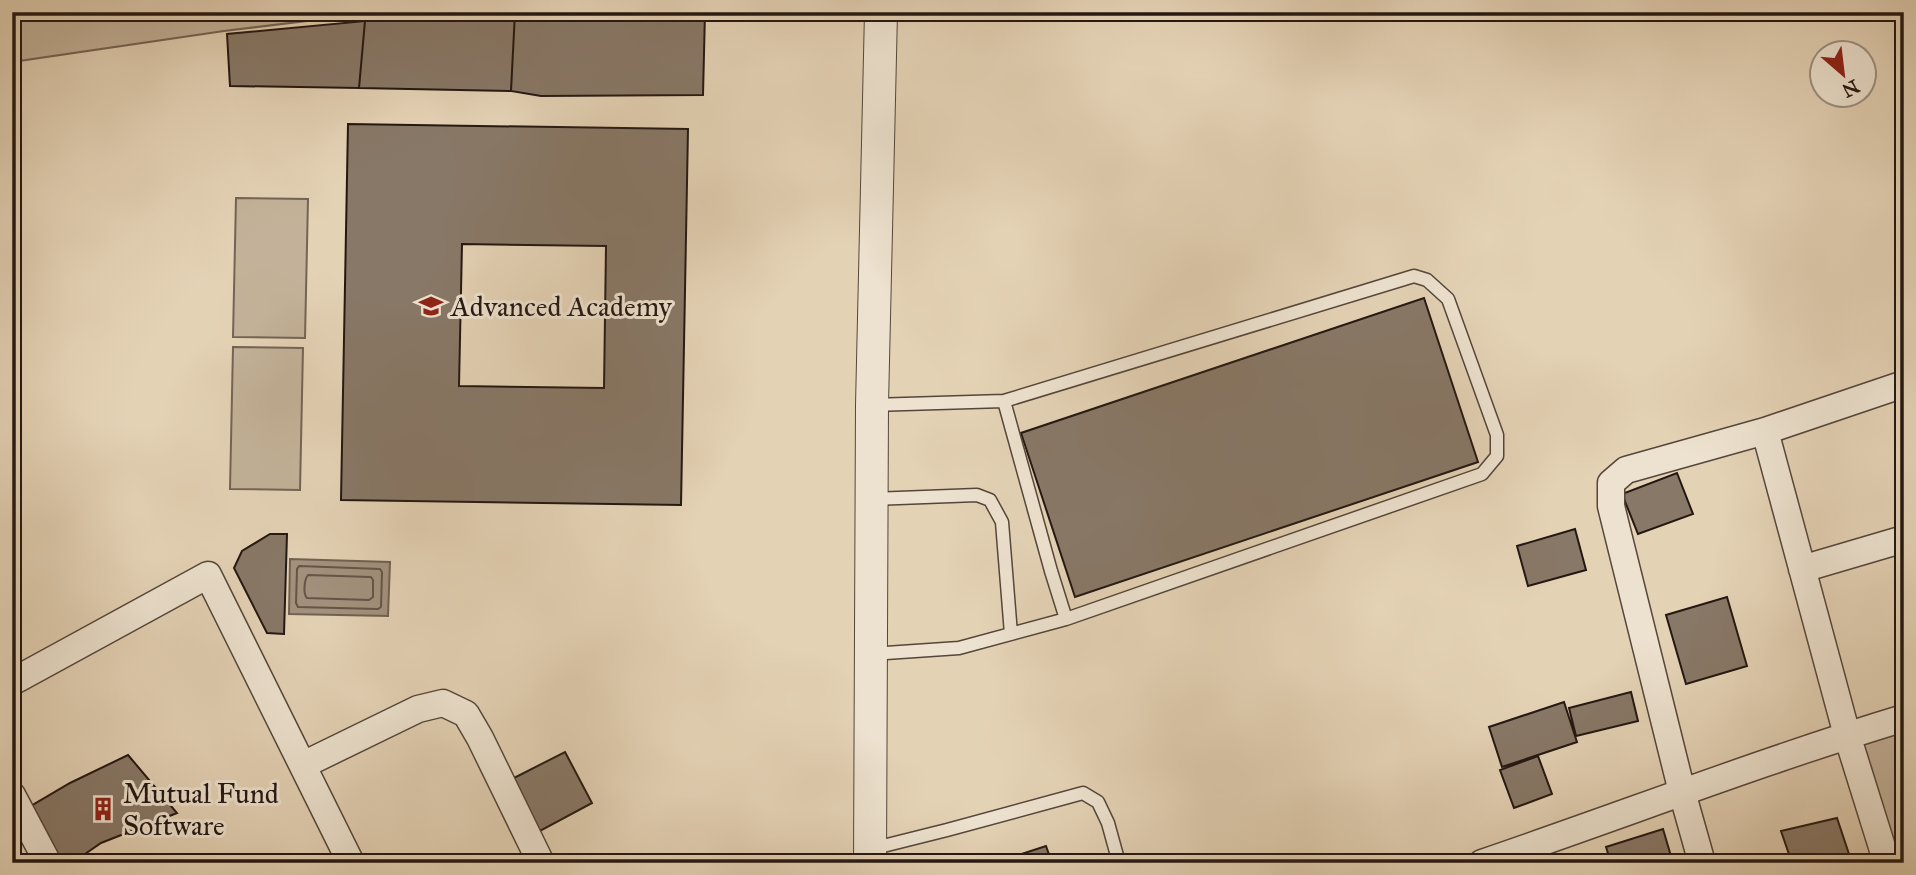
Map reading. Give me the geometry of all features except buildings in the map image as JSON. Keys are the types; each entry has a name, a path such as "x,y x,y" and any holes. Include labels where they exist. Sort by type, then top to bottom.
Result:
{"street":[{"path":"869,856 873,405 881,12"},
{"path":"1702,863 1611,506 1611,483 1626,470 1765,431 1904,384"},
{"path":"1765,431 1847,735 1887,863"},
{"path":"1802,569 1904,540"},
{"path":"12,682 208,575 351,863"},
{"path":"303,765 418,709 443,703 466,714 541,863"},
{"path":"1482,863 1847,735 1904,718"},
{"path":"12,795 48,863"}],"lane":[{"path":"871,654 959,648 1066,619 1482,474 1497,456 1497,435 1448,299 1427,280 1414,276 1004,401 873,405"},
{"path":"1004,401 1066,619"},
{"path":"872,499 977,495 990,500 1002,522 1010,634"},
{"path":"869,856 1083,793 1098,802 1108,823 1119,863"}],"shaded area":[{"path":"12,12 381,12 224,31 12,62"},
{"path":"236,198 308,199 305,338 233,337"},
{"path":"233,347 303,348 300,490 230,489"},
{"path":"1904,707 1904,863 1890,863 1849,724"}],"water":[{"path":"290,559 390,562 388,616 289,614"}],"place":[{"name":"Advanced Academy","path":"431,306"},
{"name":"Mutual Fund Software","path":"103,809"}]}
